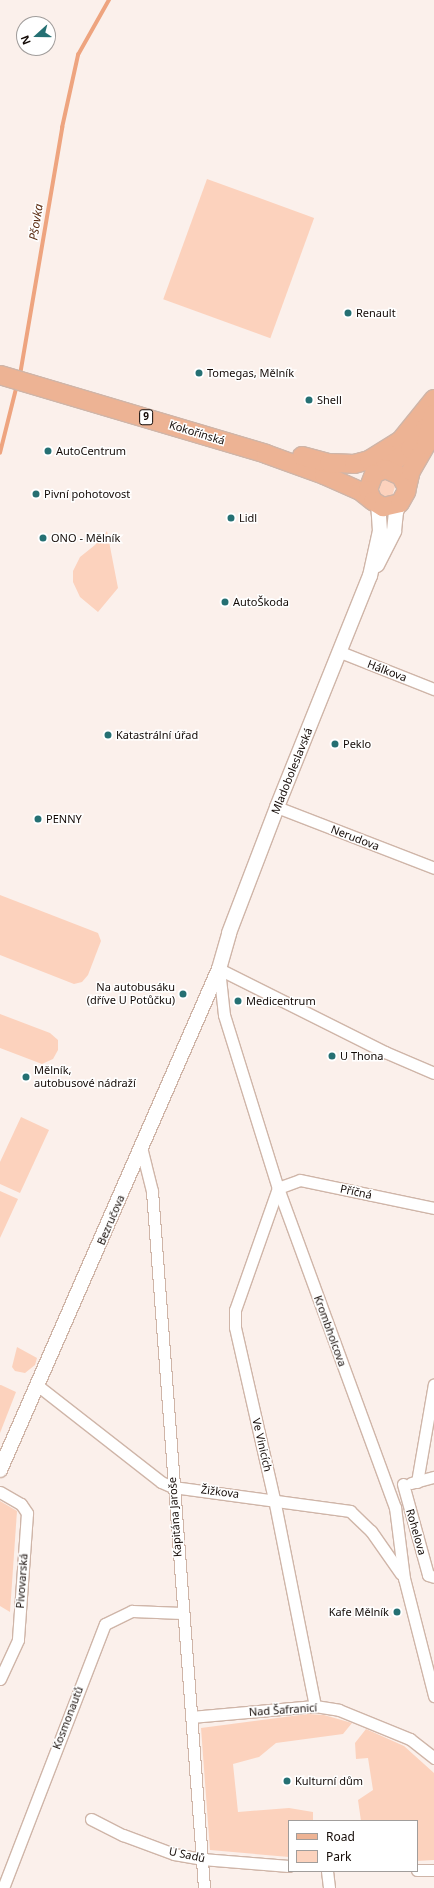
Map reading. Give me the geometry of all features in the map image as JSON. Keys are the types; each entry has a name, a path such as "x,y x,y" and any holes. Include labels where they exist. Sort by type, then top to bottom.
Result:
{"main road":[{"name":"Kokořínská","path":"0,375 266,454 324,475 360,492 375,503"},
{"name":"9","path":"266,454 299,456 329,463 354,464 369,460 400,441 434,399"},
{"name":"Mladoboleslavská","path":"375,503 368,490 380,472 410,449 433,417"},
{"name":"Mladoboleslavská","path":"403,495 411,471 426,445 433,417"},
{"name":"Kokořínská","path":"324,475 355,477 380,472"},
{"path":"375,503 389,508 403,495 401,476 380,472"}],"street":[{"name":"Mladoboleslavská","path":"219,969 229,933 277,806 370,576 392,537 403,495"},
{"name":"Mladoboleslavská","path":"370,576 380,531 375,503"},
{"name":"Hálkova","path":"340,652 434,689"},
{"name":"Nerudova","path":"277,806 434,868"},
{"path":"219,969 385,1052 434,1073"},
{"name":"Bezručova","path":"0,1470 36,1385 84,1282 219,969"},
{"name":"Krombholcova","path":"219,969 224,1015 278,1188 395,1507 404,1578 434,1696"},
{"name":"Kapitána Jaroše","path":"141,1147 152,1191 182,1613 204,1888"},
{"name":"Příčná","path":"278,1188 300,1180 434,1208"},
{"name":"Ve Vinicích","path":"278,1188 235,1310 235,1327 274,1499 315,1706"},
{"path":"417,1482 434,1384"},
{"name":"Žižkova","path":"36,1385 161,1482 173,1487 274,1499 350,1511 371,1531 404,1578"},
{"path":"389,1488 434,1477"},
{"name":"Rohelova","path":"403,1484 428,1575 434,1577"},
{"name":"Pivovarská","path":"0,1492 21,1504 26,1513 18,1640 0,1679"},
{"name":"Kosmonautů","path":"3,1888 105,1624 132,1611 182,1613"},
{"name":"Nad Šafranicí","path":"191,1717 315,1706 339,1710 410,1739 434,1758"},
{"name":"U Sadů","path":"91,1820 123,1835 159,1848 202,1859 288,1866"},
{"path":"418,1870 434,1870"},
{"path":"327,1872 329,1888"}],"green space":[{"path":"207,179 314,218 270,338 163,299"},
{"path":"383,476 397,480 391,500 378,497 376,483"},
{"path":"107,531 118,588 98,612 80,597 73,582 73,571 80,557 95,545"},
{"path":"0,895 98,933 101,941 88,975 82,982 74,984 0,955"},
{"path":"0,1014 50,1033 58,1040 58,1050 53,1059 42,1064 0,1048"},
{"path":"21,1117 49,1130 20,1193 0,1184 0,1162"},
{"path":"0,1191 18,1199 0,1238"},
{"path":"17,1347 37,1358 35,1365 25,1373 15,1371 12,1367"},
{"path":"0,1385 16,1392 0,1433"},
{"path":"0,1501 17,1511 10,1612 0,1606"},
{"path":"308,1714 324,1715 352,1723 343,1734 276,1743 259,1757 233,1764 238,1812 289,1808 313,1812 313,1820 288,1820 288,1857 210,1850 201,1728"},
{"path":"366,1729 404,1746 434,1773 434,1860 418,1861 418,1820 361,1820 358,1800 373,1790 368,1758 356,1759 355,1743"}],"waterway":[{"name":"Pšovka","path":"20,375 62,128 78,55 109,0"},
{"name":"Pšovka","path":"0,453 17,385"}],"place":[{"name":"Renault","path":"348,313"},
{"name":"Tomegas, Mělník","path":"199,373"},
{"name":"Shell","path":"309,400"},
{"name":"AutoCentrum","path":"48,451"},
{"name":"Pivní pohotovost","path":"36,494"},
{"name":"Lidl","path":"231,518"},
{"name":"ONO - Mělník","path":"43,538"},
{"name":"AutoŠkoda","path":"225,602"},
{"name":"Katastrální úřad","path":"108,735"},
{"name":"Peklo","path":"335,744"},
{"name":"PENNY","path":"38,819"},
{"name":"Na autobusáku (dříve U Potůčku)","path":"183,994"},
{"name":"Medicentrum","path":"238,1001"},
{"name":"U Thona","path":"332,1056"},
{"name":"Mělník, autobusové nádraží","path":"26,1077"},
{"name":"Kafe Mělník","path":"397,1612"},
{"name":"Kulturní dům","path":"287,1781"}]}
